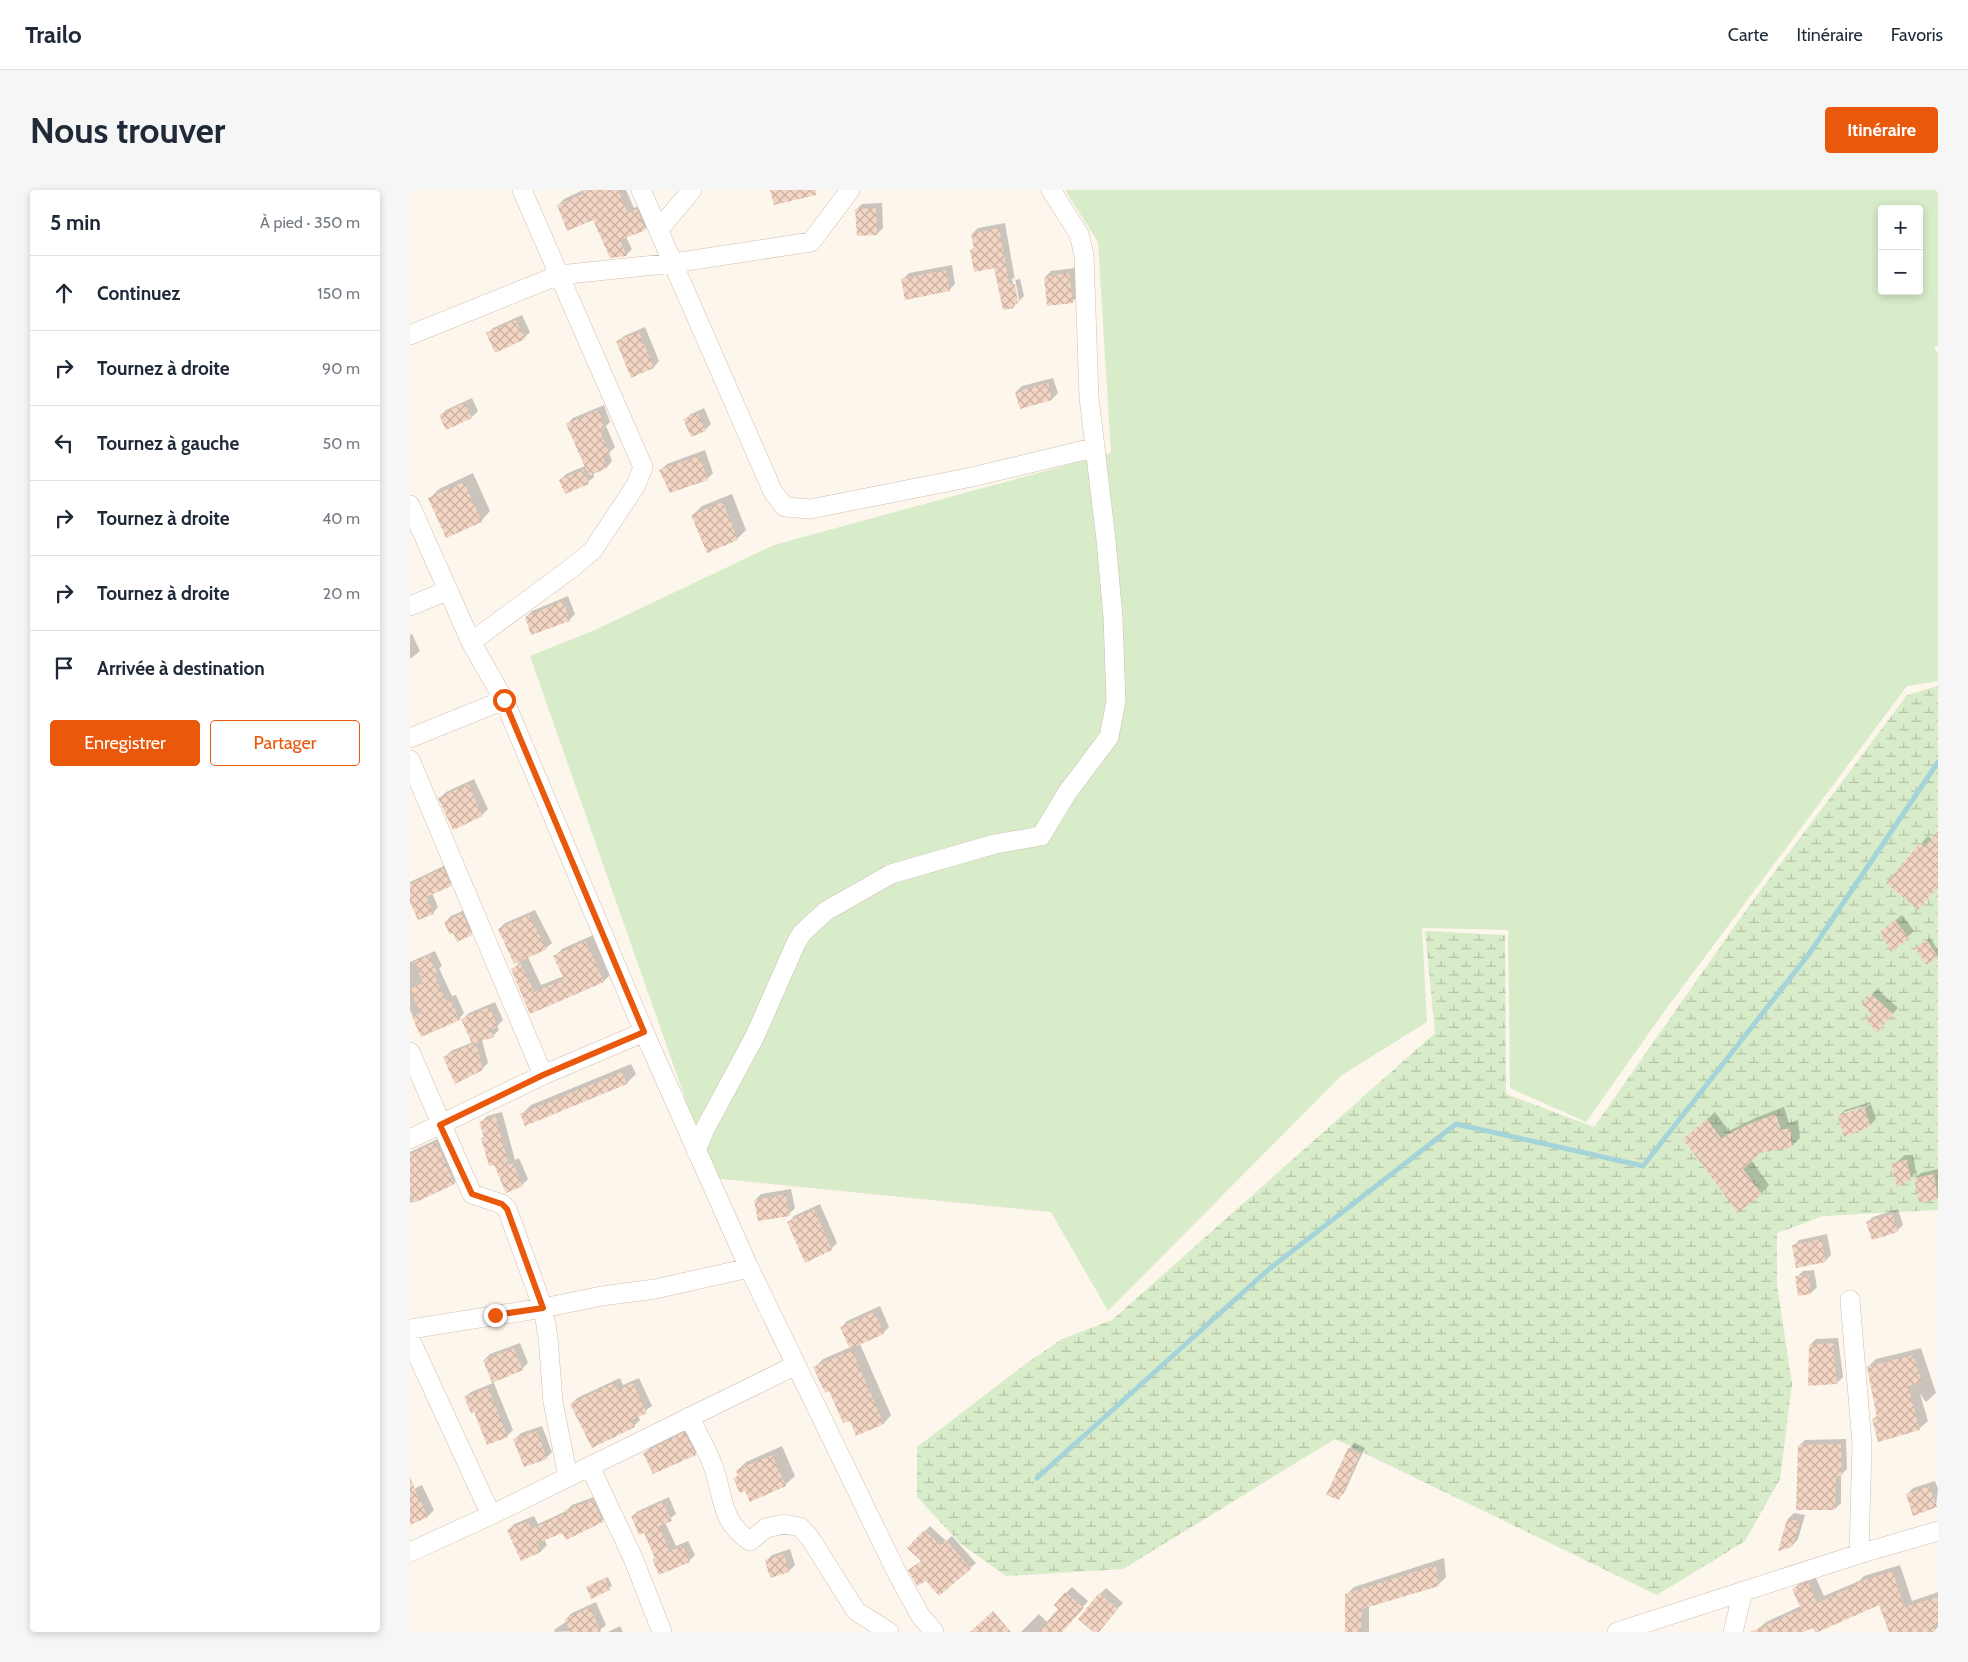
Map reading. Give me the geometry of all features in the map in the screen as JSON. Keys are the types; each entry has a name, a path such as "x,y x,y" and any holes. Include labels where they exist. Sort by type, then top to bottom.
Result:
{"street":[{"path":"472,642 593,550 642,471 643,463 522,190"},
{"path":"641,190 773,492 784,506 810,509 972,477 1093,448"},
{"path":"658,229 692,190"},
{"path":"410,335 559,275 674,263 811,242 850,190"},
{"path":"696,1151 705,1128 755,1036 796,943 812,922 826,911 891,874 995,844 1040,836 1067,794 1109,737 1116,701 1113,616 1106,540 1093,448 1089,396 1084,256 1079,234 1051,190"},
{"path":"410,505 447,591 504,700 644,1032 749,1268 896,1571 920,1616 934,1632"},
{"path":"410,606 447,591"},
{"path":"410,738 504,700"},
{"path":"410,760 543,1075"},
{"path":"410,1139 543,1075 644,1032"},
{"path":"410,1052 440,1125 472,1194 502,1204 507,1209 543,1308 548,1337 553,1402 568,1477"},
{"path":"410,1329 543,1308 602,1296 655,1290 749,1268"},
{"path":"1850,1300 1862,1444 1859,1554"},
{"path":"410,1339 491,1515"},
{"path":"410,1552 491,1515 796,1366"},
{"path":"689,1417 713,1466 727,1516 737,1533 750,1541 766,1528 784,1524 800,1527 810,1538 856,1611 889,1632"},
{"path":"590,1467 633,1558 662,1632"},
{"path":"1617,1632 1859,1554 1938,1532"},
{"path":"1733,1632 1743,1591"}],"green space":[{"path":"1065,190 1938,190 1938,345 1934,348 1938,354 1938,681 1907,686 1666,1009 1586,1122 1510,1088 1508,930 1422,928 1427,1022 1342,1075 1108,1311 1051,1212 713,1178 530,656 595,630 774,545 1111,453 1098,242"},
{"path":"1938,686 1938,1210 1823,1216 1777,1233 1777,1285 1792,1384 1780,1479 1745,1541 1657,1595 1335,1439 1123,1569 1006,1576 961,1544 917,1497 917,1447 1027,1363 1062,1339 1112,1320 1435,1033 1425,931 1505,935 1506,1094 1594,1127 1746,910 1907,695"}],"building":[{"path":"582,190 618,190 628,213 637,209 646,230 620,240 627,256 610,258 593,220 567,231 557,205 583,194"},
{"path":"770,190 816,190 816,195 774,205"},
{"path":"876,208 877,235 857,236 855,209"},
{"path":"999,228 1010,285 1015,284 1018,303 1013,305 1014,308 1003,310 994,268 974,272 970,250 974,249 971,234"},
{"path":"946,270 950,291 905,300 901,279"},
{"path":"1069,273 1073,303 1047,306 1044,277"},
{"path":"516,320 525,339 495,353 486,333"},
{"path":"639,332 654,368 631,378 616,341"},
{"path":"1048,383 1052,400 1020,409 1015,392"},
{"path":"465,403 472,418 446,430 439,415"},
{"path":"598,410 605,428 600,431 610,454 603,457 607,468 589,476 566,424"},
{"path":"698,413 706,431 691,437 683,419"},
{"path":"699,456 708,480 670,493 659,470"},
{"path":"583,469 589,484 565,494 559,480"},
{"path":"464,482 482,522 446,538 428,498"},
{"path":"723,502 738,540 707,553 691,515"},
{"path":"563,601 570,621 531,635 525,617"},
{"path":"468,784 483,816 453,830 438,798"},
{"path":"1938,831 1938,887 1918,910 1886,883 1920,843 1925,847"},
{"path":"443,868 451,886 426,897 434,914 418,920 410,902 410,884"},
{"path":"461,914 472,935 457,942 453,933 450,935 444,922"},
{"path":"529,915 547,949 514,964 498,929"},
{"path":"1895,920 1909,938 1891,952 1880,932"},
{"path":"1927,940 1938,957 1926,965 1915,948"},
{"path":"586,941 604,982 530,1014 511,969 521,964 534,992 564,979 553,956"},
{"path":"429,955 437,972 434,974 446,1001 450,999 460,1020 421,1037 412,1017 420,1013 410,989 423,983 414,962"},
{"path":"1871,994 1893,1014 1877,1033 1866,1019 1872,1014 1861,1004"},
{"path":"489,1007 498,1027 491,1030 494,1037 476,1043 483,1070 455,1084 443,1057 472,1044 461,1019"},
{"path":"622,1072 627,1084 525,1126 520,1114"},
{"path":"1864,1107 1871,1126 1844,1137 1838,1116"},
{"path":"1776,1114 1781,1130 1790,1128 1792,1147 1761,1153 1743,1169 1762,1194 1738,1213 1683,1139 1707,1119 1721,1138 1746,1125"},
{"path":"496,1117 509,1165 513,1163 523,1186 506,1193 494,1165 489,1166 481,1138 484,1137 479,1122"},
{"path":"436,1142 455,1184 414,1203 410,1194 410,1154"},
{"path":"1907,1160 1911,1179 1897,1187 1891,1164"},
{"path":"1934,1174 1938,1199 1919,1203 1914,1178"},
{"path":"786,1194 790,1216 758,1221 754,1200"},
{"path":"814,1209 832,1250 805,1263 787,1222"},
{"path":"1892,1214 1898,1232 1872,1240 1866,1222"},
{"path":"1821,1239 1826,1262 1796,1268 1792,1245"},
{"path":"1809,1275 1811,1294 1798,1296 1795,1276"},
{"path":"874,1312 884,1334 850,1349 840,1327"},
{"path":"1833,1343 1837,1384 1808,1386 1809,1345"},
{"path":"514,1348 523,1370 492,1383 483,1360"},
{"path":"852,1350 884,1424 856,1436 850,1421 843,1423 829,1391 825,1393 813,1367"},
{"path":"1913,1355 1922,1382 1908,1386 1920,1430 1878,1442 1872,1419 1877,1418 1867,1367"},
{"path":"614,1383 617,1390 633,1383 647,1413 632,1420 635,1427 592,1448 570,1404"},
{"path":"488,1388 508,1437 487,1445 474,1412 471,1413 464,1397"},
{"path":"537,1431 547,1459 524,1467 513,1439"},
{"path":"684,1432 696,1455 653,1474 643,1453"},
{"path":"1841,1444 1842,1476 1836,1477 1835,1510 1796,1510 1798,1445"},
{"path":"1348,1448 1360,1454 1339,1500 1326,1495"},
{"path":"772,1455 786,1486 750,1502 745,1491 740,1493 733,1478 738,1476 736,1470"},
{"path":"410,1478 428,1517 410,1525"},
{"path":"1929,1486 1937,1507 1913,1516 1906,1494"},
{"path":"593,1500 603,1522 566,1540 562,1533 538,1543 541,1552 521,1561 507,1530 528,1521 531,1529 566,1513 565,1510"},
{"path":"663,1502 672,1521 659,1526 670,1551 683,1546 690,1562 659,1575 652,1559 655,1558 644,1533 639,1535 631,1516"},
{"path":"1787,1519 1800,1521 1792,1547 1778,1551"},
{"path":"924,1530 940,1545 946,1540 971,1569 939,1596 926,1581 917,1586 908,1570 921,1561 907,1548"},
{"path":"784,1554 789,1572 770,1578 765,1560"},
{"path":"1436,1565 1439,1586 1362,1609 1361,1632 1345,1632 1345,1594"},
{"path":"1893,1571 1904,1607 1938,1597 1938,1624 1933,1626 1936,1632 1889,1632 1879,1605 1818,1632 1815,1632 1813,1628 1803,1632 1750,1632 1801,1609 1792,1589 1808,1582 1817,1603 1856,1585 1855,1583"},
{"path":"605,1578 610,1590 591,1599 586,1587"},
{"path":"1065,1592 1084,1608 1062,1632 1038,1632 1058,1609 1054,1605"},
{"path":"1099,1593 1118,1609 1099,1632 1093,1632 1078,1619"},
{"path":"590,1607 601,1632 570,1632 565,1619"},
{"path":"993,1611 1011,1632 970,1632"}],"waterway":[{"path":"1037,1478 1268,1270 1456,1124 1643,1166 1809,954 1938,762"}],"route":[{"path":"495,1315 543,1308 507,1209 502,1204 472,1194 466,1185 440,1125 543,1075 644,1032 504,700"}]}
